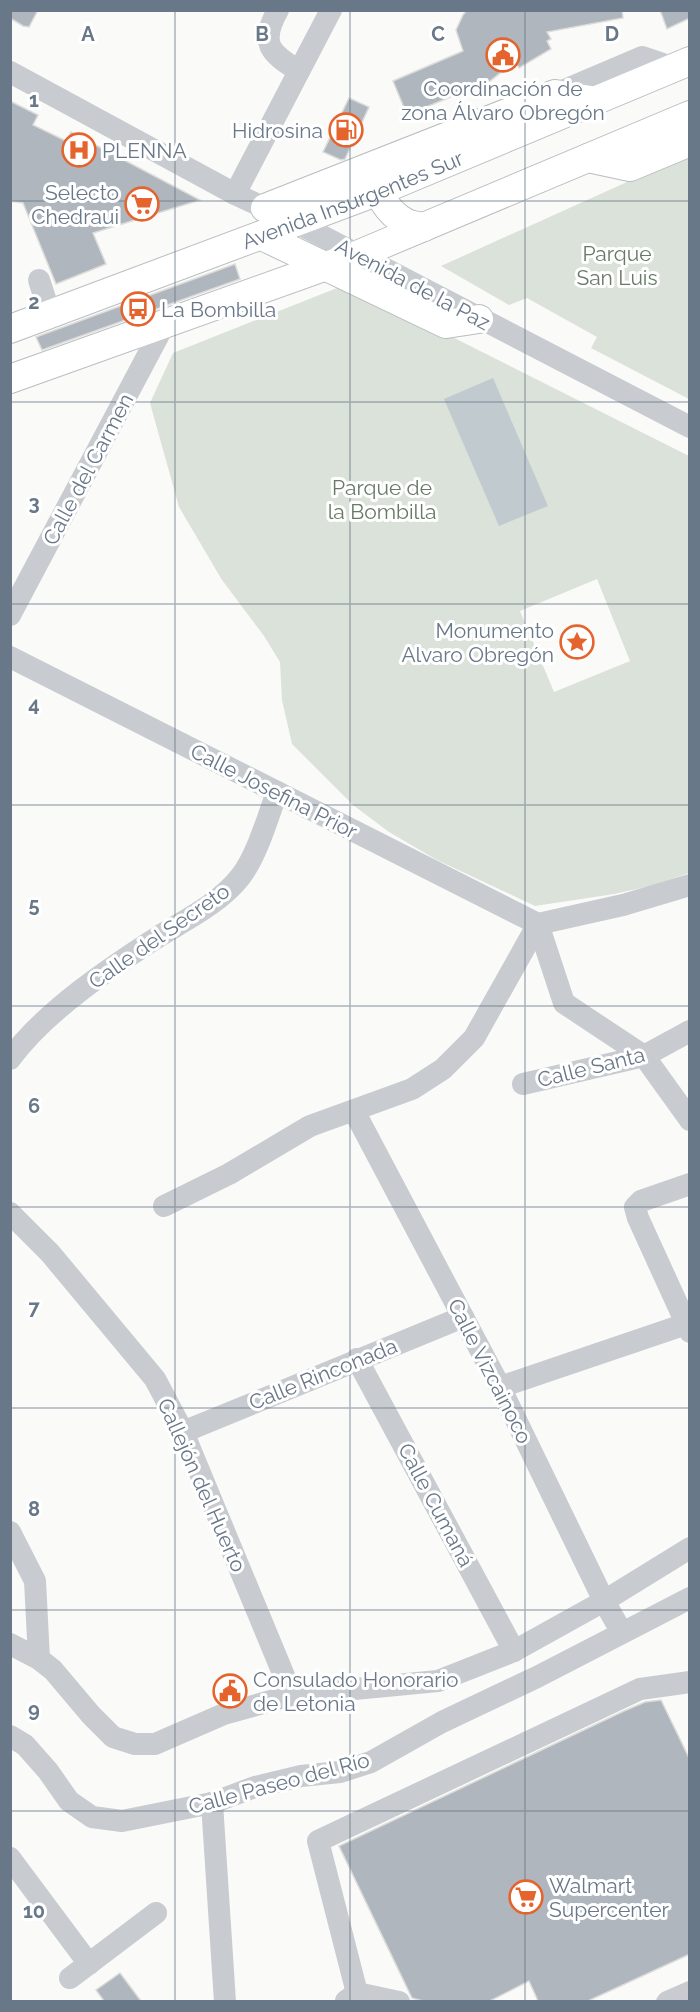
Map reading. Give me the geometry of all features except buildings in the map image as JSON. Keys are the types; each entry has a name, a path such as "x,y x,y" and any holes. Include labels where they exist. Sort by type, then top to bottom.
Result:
{"main road":[{"name":"Avenida Insurgentes Sur","path":"10,329 263,222 297,223 682,65"},
{"path":"479,319 446,324 325,266 263,222 393,159 555,94 596,100"},
{"path":"10,379 357,255 690,115"},
{"path":"588,158 630,167 690,142"},
{"path":"393,159 378,180 379,191 388,208 397,216 407,223 424,227"}],"street":[{"path":"278,10 269,30 269,47 276,56 300,71"},
{"path":"235,194 331,10"},
{"path":"555,94 642,57 682,65"},
{"path":"10,72 235,194 263,222"},
{"name":"Avenida de la Paz","path":"297,223 690,428"},
{"path":"39,280 50,314"},
{"name":"Calle del Carmen","path":"10,615 165,323"},
{"name":"Calle Josefina Prior","path":"10,657 538,924"},
{"name":"Calle del Secreto","path":"10,1059 25,1039 90,984 218,899 242,875 258,843 277,792"},
{"path":"164,1206 229,1174 310,1126 412,1089 444,1069 474,1038 538,924 623,905 690,885"},
{"path":"538,924 564,1003 644,1056 690,1120"},
{"name":"Calle Santa","path":"524,1084 644,1056 690,1031"},
{"name":"Calle Vizcainoco","path":"354,1111 500,1387 604,1601 622,1633"},
{"path":"500,1387 688,1328 635,1207 641,1201 690,1184"},
{"name":"Callejón del Huerto","path":"10,1213 21,1238 50,1253 155,1379 183,1432 292,1695"},
{"name":"Calle Rinconada","path":"183,1432 463,1317"},
{"name":"Calle Cumaná","path":"357,1359 514,1651"},
{"path":"10,1532 35,1581 39,1659"},
{"path":"10,1644 39,1659 53,1670 113,1737 135,1744 155,1744 224,1714 292,1695 438,1681 514,1651 604,1601 690,1548"},
{"name":"Calle Paseo del Río","path":"10,1737 25,1745 48,1771 69,1801 92,1817 122,1821 212,1803 255,1787 301,1776 340,1772 371,1762 442,1722 537,1677 690,1598"},
{"path":"399,2001 351,1997 318,1841 640,1689 690,1682"},
{"path":"212,1803 225,2001"},
{"path":"10,1858 89,1964"},
{"path":"70,1978 156,1912"},
{"path":"667,2001 690,1992"}],"green space":[{"name":"Parque San Luis","path":"689,154 689,399 591,348 597,337 527,298 509,305 441,266"},
{"name":"Parque de la Bombilla","path":"347,284 689,456 689,873 654,885 614,894 535,906 437,860 389,832 353,805 292,744 282,700 280,662 264,636 222,580 179,507 150,403 173,353","holes":["597,579 630,661 554,692 520,611"]}],"shaded area":[{"path":"493,378 548,506 499,526 444,399"}],"place":[{"name":"Coordinación de zona Álvaro Obregón","path":"503,55"},
{"name":"Hidrosina","path":"346,130"},
{"name":"PLENNA","path":"79,150"},
{"name":"Selecto Chedraui","path":"142,204"},
{"name":"La Bombilla","path":"138,309"},
{"name":"Monumento Alvaro Obregón","path":"577,642"},
{"name":"Consulado Honorario de Letonia","path":"230,1691"},
{"name":"Walmart Supercenter","path":"526,1897"}]}
